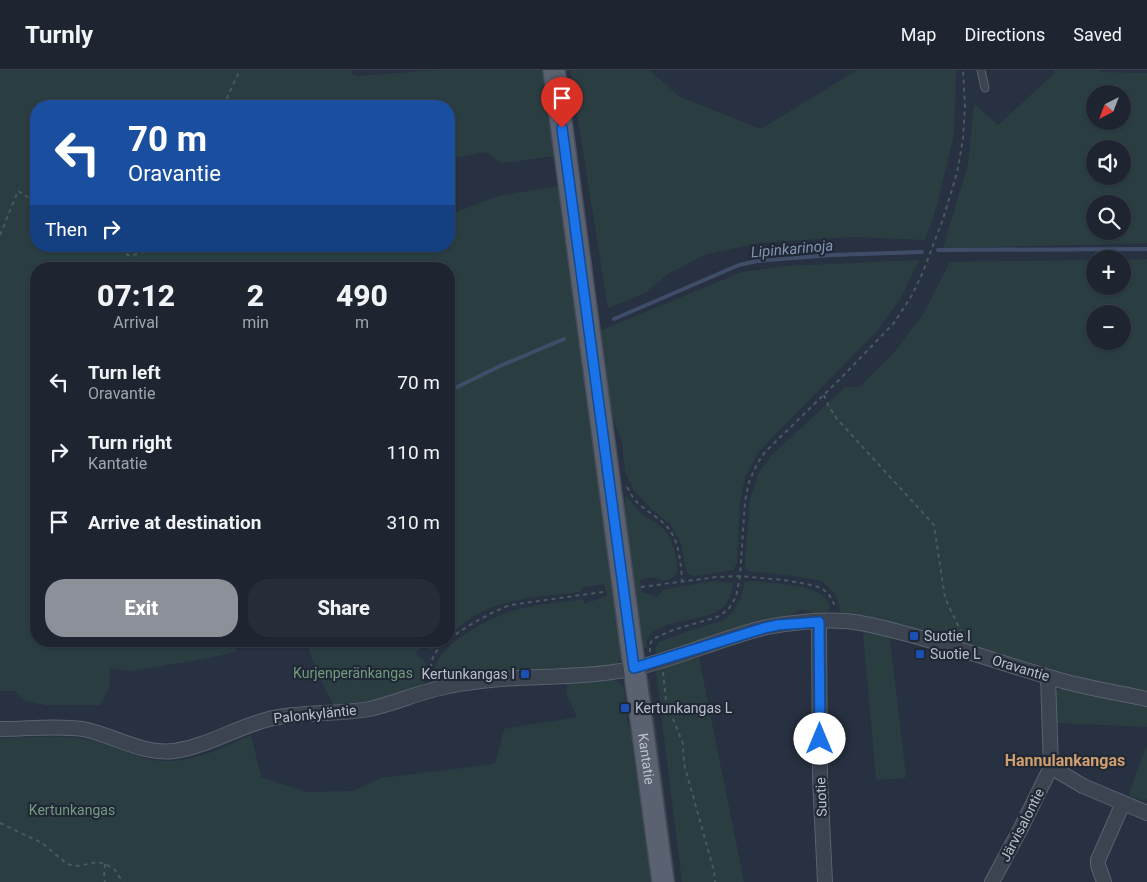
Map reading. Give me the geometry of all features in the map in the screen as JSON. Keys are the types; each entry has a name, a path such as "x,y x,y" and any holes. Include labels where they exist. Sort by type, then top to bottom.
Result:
{"main road":[{"name":"Kantatie","path":"554,70 649,664 663,882"}],"street":[{"name":"Oravantie","path":"649,664 764,628 778,625 846,621 869,625 962,650 1090,688 1147,698"},
{"name":"Suotie","path":"819,622 820,779 825,882"},
{"name":"Palonkyläntie","path":"0,730 65,727 82,729 100,733 139,747 170,751 202,744 272,718 348,712 370,708 434,689 468,682 597,674 649,664"},
{"name":"Järvisalontie","path":"992,882 1051,767 1048,677"},
{"path":"1051,767 1083,786 1147,813"},
{"path":"1104,882 1098,860 1123,803"}],"lane":[{"path":"981,70 985,88"}],"path":[{"path":"226,100 240,70"},
{"path":"715,882 714,871 684,764 683,744 649,664 650,644 654,638 673,630 717,617 728,610 736,597 740,576 745,502 749,482 757,464 766,452 894,323 912,295 943,219 957,173 963,139 963,70"},
{"path":"0,235 18,190 30,198"},
{"path":"123,252 130,256 145,252"},
{"path":"824,395 837,419 934,526 945,598 964,636 962,650"},
{"path":"626,484 634,499 665,524 671,532 676,541 682,582"},
{"path":"640,587 717,577 740,576 806,584 822,588 830,596 836,608 835,621"},
{"path":"455,634 470,623 510,606 603,592"},
{"path":"434,689 431,674 432,659 440,647"},
{"path":"0,823 42,843 67,864 78,866 98,862 105,864 114,869 123,882"},
{"path":"105,864 105,882"}],"green space":[{"path":"0,70 352,70 352,74 357,76 436,70 547,70 623,656 619,661 615,665 605,667 489,672 440,681 436,670 439,659 449,647 455,647 455,642 460,637 489,620 529,607 582,599 585,604 607,595 604,584 583,587 580,592 504,603 477,614 455,630 455,262 30,262 30,647 236,647 236,651 187,662 129,671 110,668 109,689 100,705 46,705 25,701 15,691 0,691"},
{"path":"570,70 649,70 680,97 761,129 857,70 956,70 954,135 937,205 925,240 852,237 759,243 704,255 668,274 645,293 608,308"},
{"path":"1053,70 1147,73 1147,243 943,248 968,165 974,104 998,125 1055,73"},
{"path":"1147,259 1147,691 1093,681 988,650 841,614 836,595 822,581 749,571 746,569 750,499 758,474 771,456 845,387 859,387 892,355 924,313 950,262 1086,260 1086,295 1131,295 1131,260"},
{"path":"919,260 900,299 877,331 759,451 745,477 740,504 737,563 734,569 695,576 688,574 681,544 671,525 635,492 625,472 622,443 609,406 597,332 742,272 785,266"},
{"path":"627,496 640,512 665,531 672,542 675,554 677,573 674,577 664,581 657,578 640,580 642,592 657,597 663,590 682,586 716,581 733,583 730,597 722,608 706,616 673,623 655,630 648,637 647,648 644,648 638,642 624,524 625,497"},
{"path":"751,581 807,588 822,595 830,609 826,613 813,614 807,610 801,610 657,654 655,649 659,642 724,620 733,612 741,597 745,582"},
{"path":"860,629 892,638 890,640 905,778 876,779 863,632"},
{"name":"Kurjenperänkangas","path":"308,647 436,647 431,650 422,648 416,653 427,667 426,678 421,688 368,701 334,706 316,670"},
{"path":"699,658 744,882 682,882 656,671 670,665"},
{"path":"647,678 650,681 676,882 670,882"},
{"name":"Kertunkangas","path":"611,680 619,682 624,688 627,720 634,743 654,882 0,882 0,738 72,737 103,743 147,759 176,761 220,749 251,735 261,777 307,792 353,791 381,778 495,764 504,729 577,717 567,695 567,683"},
{"path":"1068,687 1147,704 1147,727 1059,723 1055,720 1056,693 1060,689"},
{"path":"1147,745 1147,798 1144,801 1130,796 1129,793"}],"waterway":[{"name":"Lipinkarinoja","path":"938,250 1147,249"},
{"name":"Lipinkarinoja","path":"614,319 739,265 757,261 832,255 922,252"},
{"path":"455,388 500,366 564,339"}],"place":[{"name":"Suotie I","path":"914,636"},
{"name":"Suotie L","path":"920,654"},
{"name":"Kertunkangas I","path":"525,674"},
{"name":"Kertunkangas L","path":"625,708"}],"district":[{"name":"Hannulankangas","path":"1065,760"}],"route":[{"path":"562,128 634,668 764,628 819,622 820,739"}]}
